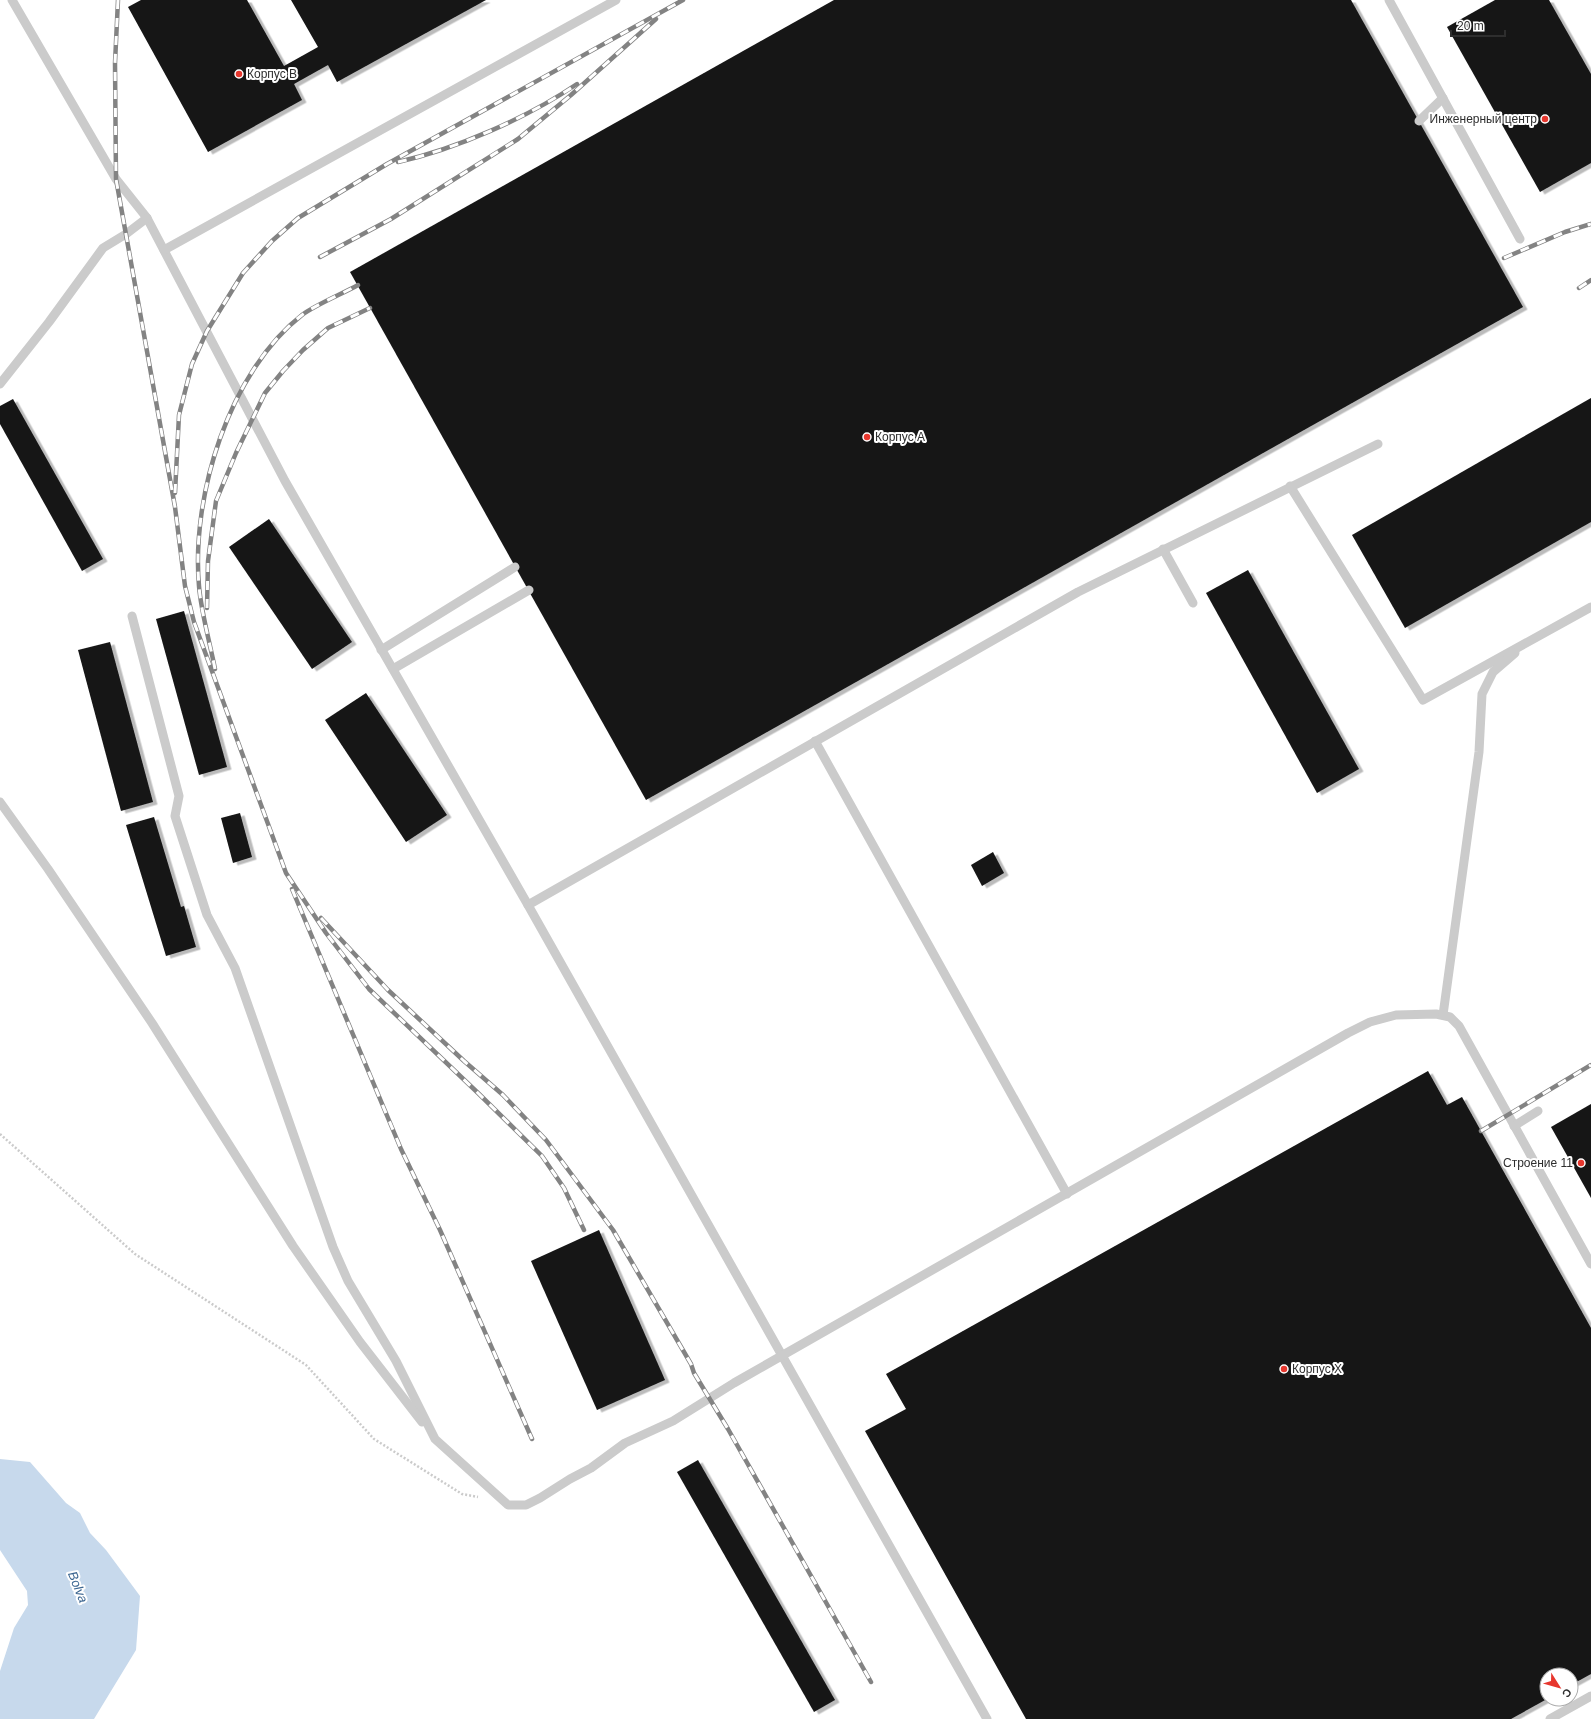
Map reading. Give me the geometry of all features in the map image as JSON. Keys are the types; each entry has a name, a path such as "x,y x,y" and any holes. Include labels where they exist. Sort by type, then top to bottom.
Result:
{"lane":[{"path":"12,0 116,179 147,218 285,481 528,905 987,1719"},
{"path":"164,250 616,0"},
{"path":"1389,0 1520,239"},
{"path":"1419,121 1443,98"},
{"path":"0,384 49,322 103,248 126,234 147,218"},
{"path":"528,905 1078,592 1290,486 1378,444"},
{"path":"1290,486 1423,700 1591,607"},
{"path":"1163,549 1193,603"},
{"path":"381,650 515,567"},
{"path":"392,669 529,590"},
{"path":"132,616 179,796 175,816 206,915 235,968 333,1247 348,1281 396,1361 436,1439"},
{"path":"1443,1015 1479,752 1482,694 1493,672 1526,643"},
{"path":"815,742 1067,1194"},
{"path":"0,802 48,869 152,1023 293,1246 360,1342 436,1439 508,1505 526,1505 540,1498 591,1468 625,1443 673,1421 734,1383 1370,1022 1396,1015 1443,1015 1450,1017 1459,1026 1591,1264"},
{"path":"1514,1126 1538,1111"},
{"path":"1550,1719 1591,1696"}],"path":[{"path":"0,1134 135,1254 306,1365 374,1439 462,1494 485,1499"}],"water":[{"name":"Bolva","path":"0,1459 30,1462 66,1503 80,1513 90,1533 106,1550 140,1596 136,1650 94,1719 0,1719 0,1671 14,1628 28,1605 27,1591 0,1550"}],"building":[{"name":"Корпус В","path":"141,0 247,0 284,66 318,47 291,0 486,0 337,82 328,65 294,84 302,100 208,152 128,7"},
{"name":"Корпус А","path":"834,0 1351,0 1523,307 646,800 350,272"},
{"name":"Инженерный центр","path":"1495,0 1549,0 1591,74 1591,163 1540,192 1447,27"},
{"path":"1591,398 1591,522 1405,628 1352,535"},
{"path":"13,399 103,559 82,571 0,424 0,406"},
{"path":"269,519 352,642 312,669 229,547"},
{"path":"1248,570 1359,769 1317,793 1206,593"},
{"path":"184,611 227,767 199,775 156,619"},
{"path":"110,642 153,802 121,811 78,650"},
{"path":"366,693 447,815 406,842 325,720"},
{"path":"240,813 252,857 233,863 221,818"},
{"path":"154,817 181,907 184,906 196,947 166,956 126,825"},
{"path":"993,852 1004,873 982,886 971,865"},
{"name":"Корпус Х","path":"1428,1071 1447,1105 1462,1097 1591,1328 1591,1674 1579,1681 1579,1667 1539,1667 1539,1703 1511,1719 1026,1719 865,1431 906,1409 886,1374"},
{"name":"Строение 11","path":"1591,1104 1591,1198 1551,1127"},
{"path":"599,1230 665,1380 597,1410 531,1261"},
{"path":"698,1460 835,1700 814,1712 677,1472"}],"railway":[{"path":"118,0 115,63 116,179 175,507 185,586 194,622 286,873 326,933 369,989 542,1156 564,1188 584,1230"},
{"path":"175,493 179,415 192,364 207,331 243,273 272,241 298,218 387,164 683,0"},
{"path":"320,257 391,219 518,139 571,95 656,19"},
{"path":"398,162 467,141 490,131 536,109 577,84"},
{"path":"1504,258 1565,232 1591,224"},
{"path":"1579,288 1591,280"},
{"path":"215,669 200,596 198,551 201,514 209,476 220,438 235,402 254,369 276,339 307,311 358,285"},
{"path":"207,608 208,561 216,501 236,453 265,393 303,350 328,328 370,308"},
{"path":"292,889 401,1149 440,1230 532,1439"},
{"path":"321,918 388,990 503,1095 546,1140 613,1230 691,1364 694,1373 728,1429 871,1682"},
{"path":"1481,1131 1591,1065"}],"place":[{"name":"Корпус В","path":"239,74"},
{"name":"Инженерный центр","path":"1545,119"},
{"name":"Корпус А","path":"867,437"},
{"name":"Строение 11","path":"1581,1163"},
{"name":"Корпус Х","path":"1284,1369"}]}
